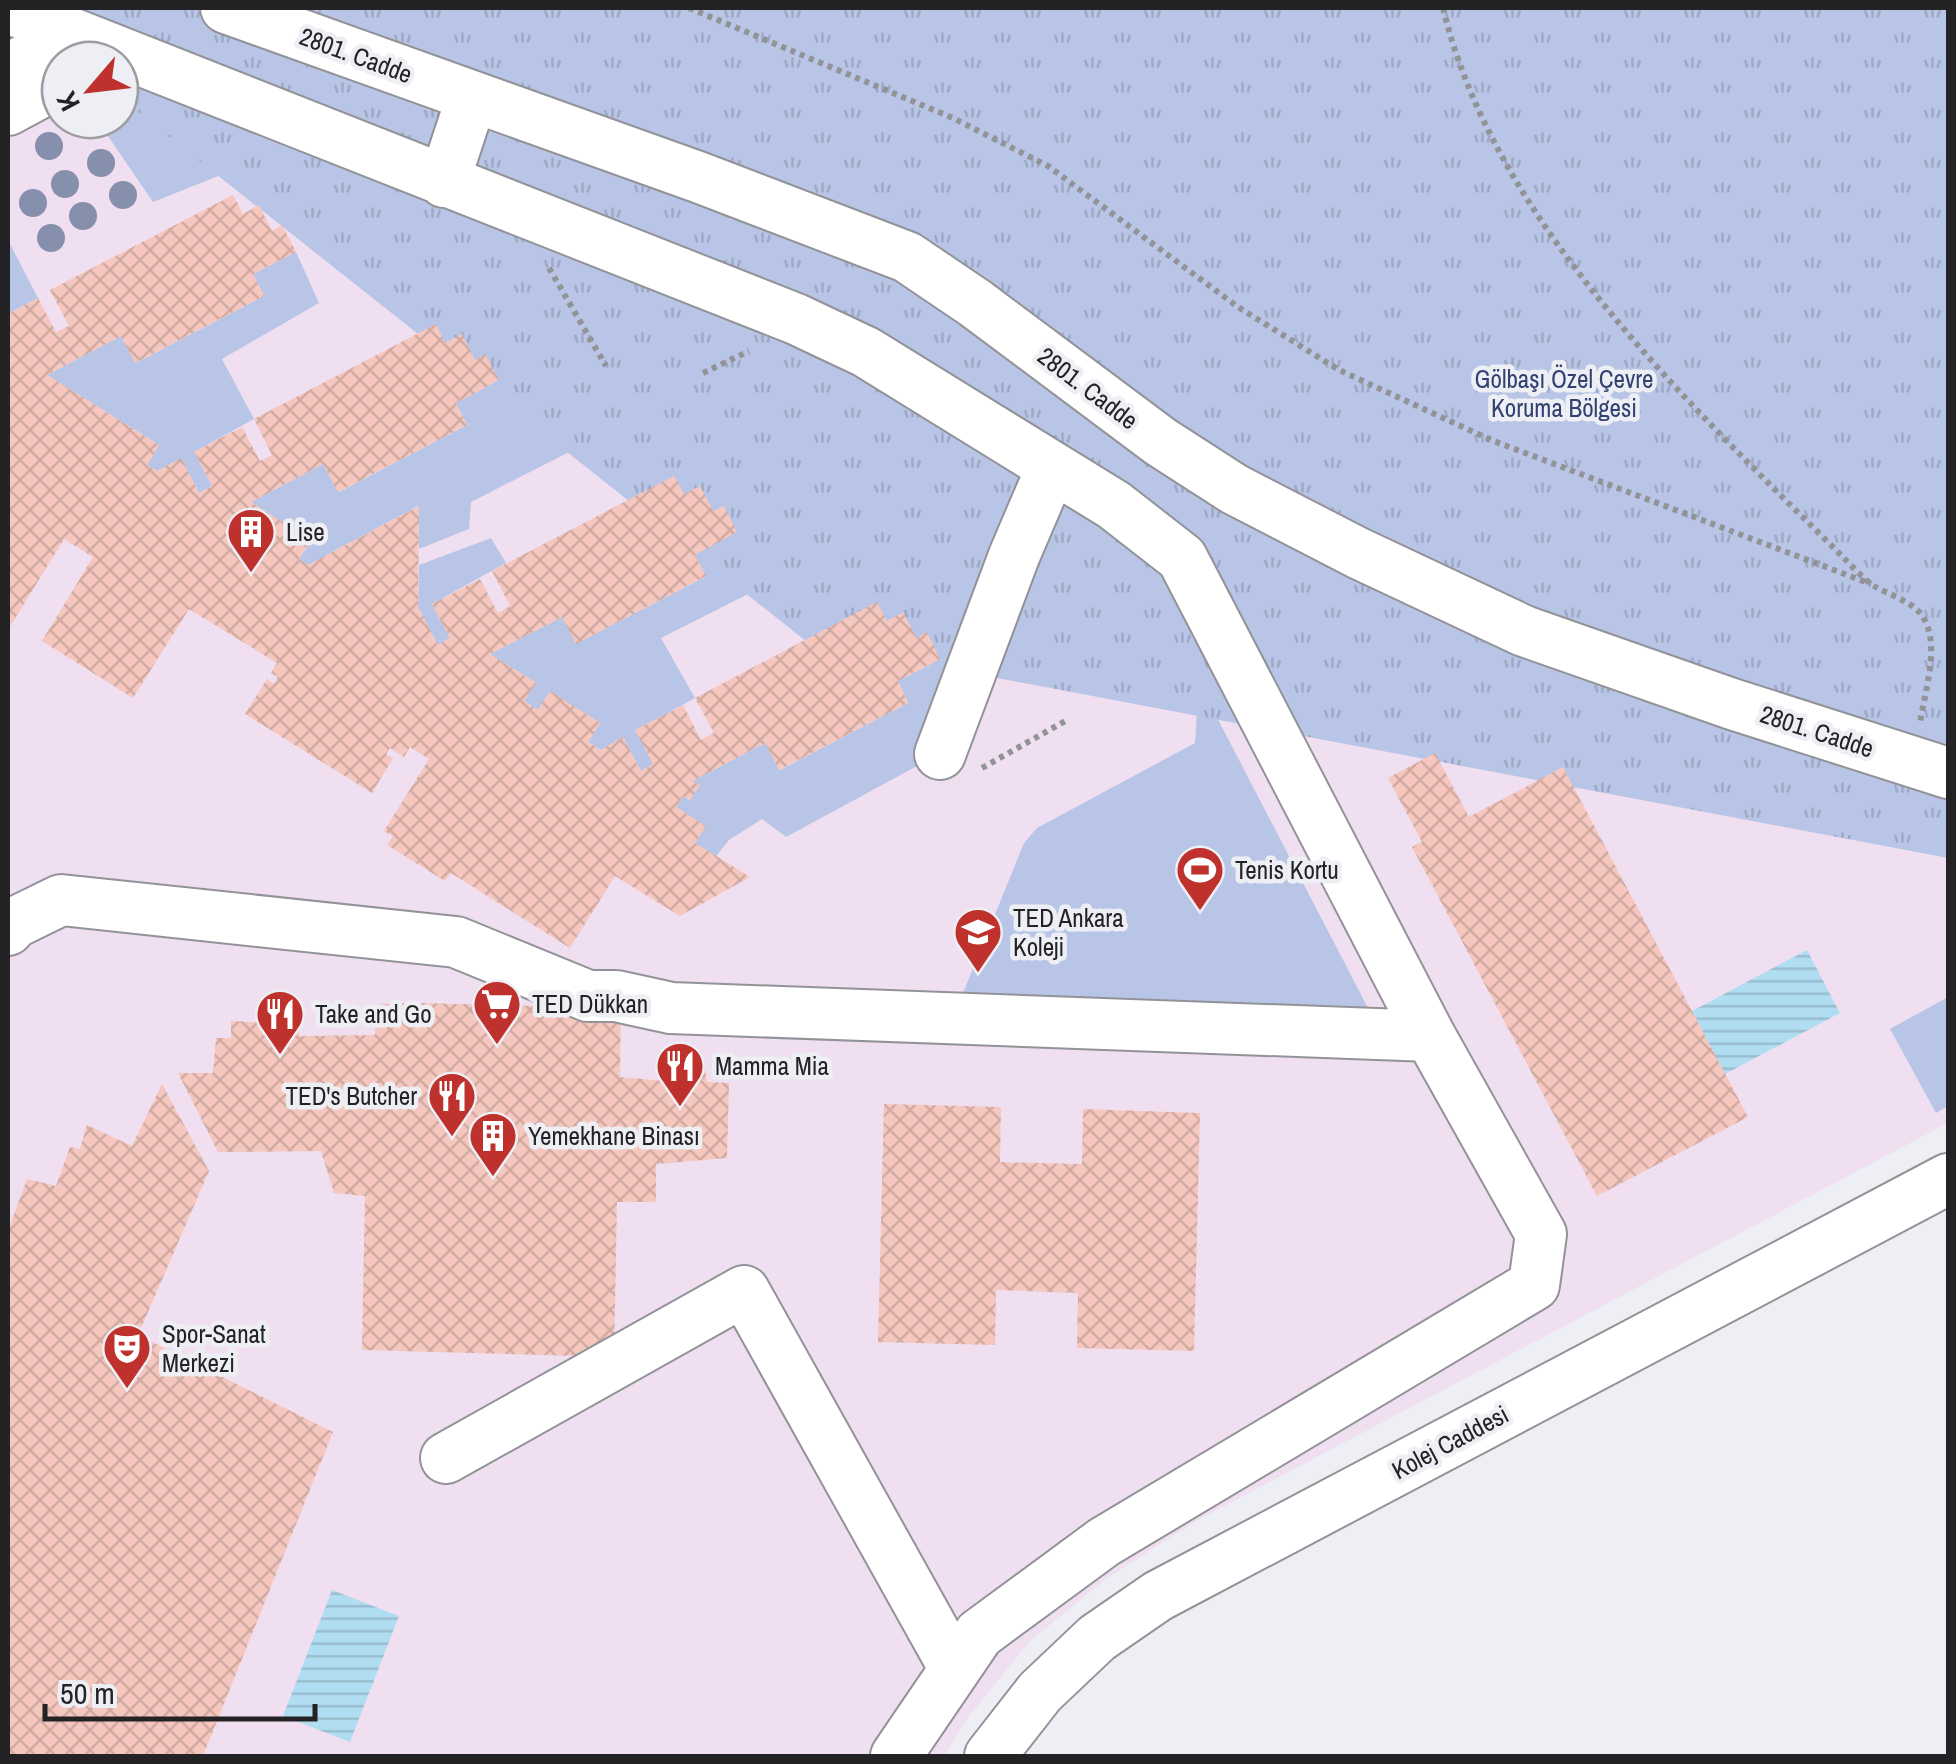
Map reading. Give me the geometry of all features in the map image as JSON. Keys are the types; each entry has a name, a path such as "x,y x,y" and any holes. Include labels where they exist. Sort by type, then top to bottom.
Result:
{"street":[{"path":"8,8 59,40"},
{"name":"2801. Cadde","path":"226,8 698,177 907,257 1160,442 1234,489 1358,553 1524,630 1732,704 1931,767"},
{"path":"8,69 40,64"},
{"path":"140,76 444,182 778,312 848,344 1114,505 1182,558 1430,1036 1541,1234 1534,1285 1104,1542 979,1634 896,1756"},
{"path":"8,110 40,88"},
{"path":"444,182 472,98"},
{"path":"961,761 1014,556 1052,467"},
{"path":"8,930 14,923 61,900 456,942 588,996 616,996 671,1008 1430,1036"},
{"name":"Kolej Caddesi","path":"990,1756 1040,1692 1098,1638 1158,1596 1948,1179"},
{"path":"446,1458 744,1292 955,1669"}],"path":[{"path":"689,8 953,118 1048,166 1238,307 1339,370 1491,440 1870,584 1919,611 1931,648 1931,767"},
{"path":"1443,8 1480,116 1509,170 1564,253 1705,418 1870,584"},
{"path":"548,267 606,366"},
{"path":"703,372 748,351"},
{"path":"961,761 1067,720"}],"shaded area":[{"name":"TED Ankara Koleji","path":"8,8 84,40 40,40 40,140 140,140 140,64 1948,824 1948,1123 1196,1521 1106,1579 1030,1641 967,1719 944,1756 8,1756"},
{"path":"1807,950 1840,1013 1725,1074 1692,1011"},
{"path":"332,1590 399,1616 350,1742 283,1716"}],"green space":[{"name":"Gölbaşı Özel Çevre Koruma Bölgesi","path":"8,8 1948,8 1948,858 807,642 140,114 140,40 77,40"},
{"path":"140,99 1034,491 930,759 786,837 762,819 729,840 713,860 695,843 705,826 676,807 683,796 690,800 699,786 692,781 765,743 780,770 908,703 898,681 949,655 231,171 153,202 111,140 140,140"},
{"path":"8,240 38,298 8,314"},
{"path":"296,252 319,303 222,359 254,419 194,452 212,486 199,493 181,459 157,471 147,465 159,445 47,375 121,336 136,363 264,296 253,274"},
{"path":"499,380 573,450 471,502 469,529 419,549 418,506 308,565 299,559 311,541 251,502 323,464 339,492 467,425 456,403"},
{"path":"737,532 766,585 661,638 695,698 636,730 653,764 641,771 623,737 601,750 588,742 600,723 550,692 538,710 524,701 535,682 490,654 562,617 577,643 705,577 695,555"},
{"path":"491,538 506,563 432,604 450,638 438,645 418,607 419,565"},
{"path":"1199,683 1368,1008 1100,1008 959,1003 1024,843 1037,828 1195,743"},
{"path":"1948,997 1948,1106 1936,1113 1890,1029"}],"building":[{"name":"Lise","path":"233,195 243,214 259,205 272,231 282,225 296,252 253,274 264,296 135,363 121,336 47,375 159,445 147,465 157,471 181,458 199,493 212,486 194,452 242,427 260,461 272,455 254,419 436,324 445,343 462,334 475,360 485,354 499,380 456,403 467,425 338,492 323,464 251,502 311,540 299,559 308,565 419,506 418,607 438,645 450,638 432,604 480,579 498,613 510,606 492,571 674,476 684,494 700,486 713,511 724,506 737,532 695,555 706,576 576,644 562,617 490,654 536,683 524,701 538,710 550,691 600,723 588,742 601,750 623,737 641,771 653,764 635,730 683,705 701,740 714,733 695,698 877,602 887,621 903,612 917,638 927,632 940,659 898,681 908,703 779,770 765,743 692,781 700,785 690,800 683,796 676,807 706,826 695,843 750,877 680,916 615,876 570,948 451,873 445,881 387,845 393,836 384,831 429,759 410,747 404,757 390,748 386,754 393,758 372,793 245,714 267,679 274,684 278,677 271,673 277,663 189,609 133,698 42,641 93,557 64,539 8,630 8,314 38,298 56,332 69,326 50,290"},
{"path":"1435,753 1469,817 1563,767 1748,1117 1597,1196 1412,847 1422,842 1388,778"},
{"name":"Yemekhane Binası","path":"377,1004 621,1008 620,1077 665,1081 668,1068 676,1062 696,1058 704,1064 707,1082 729,1083 727,1158 656,1164 656,1202 617,1202 614,1357 362,1350 365,1196 334,1193 321,1151 218,1152 178,1073 213,1073 216,1038 231,1038 231,1021 297,1024 300,1036 375,1035"},
{"name":"Spor-Sanat Merkezi","path":"162,1084 209,1171 138,1335 333,1432 203,1756 8,1756 8,1231 27,1179 56,1186 70,1147 80,1149 87,1125 132,1146"},
{"path":"884,1104 1001,1107 1000,1162 1082,1164 1083,1109 1200,1113 1194,1351 1077,1348 1078,1293 996,1290 995,1345 878,1342"}],"place":[{"name":"Lise","path":"251,574"},
{"name":"Tenis Kortu","path":"1200,912"},
{"name":"TED Ankara Koleji","path":"978,974"},
{"name":"TED Dükkan","path":"497,1046"},
{"name":"Take and Go","path":"280,1056"},
{"name":"Mamma Mia","path":"680,1108"},
{"name":"TED's Butcher","path":"452,1138"},
{"name":"Yemekhane Binası","path":"493,1178"},
{"name":"Spor-Sanat Merkezi","path":"127,1390"}]}
